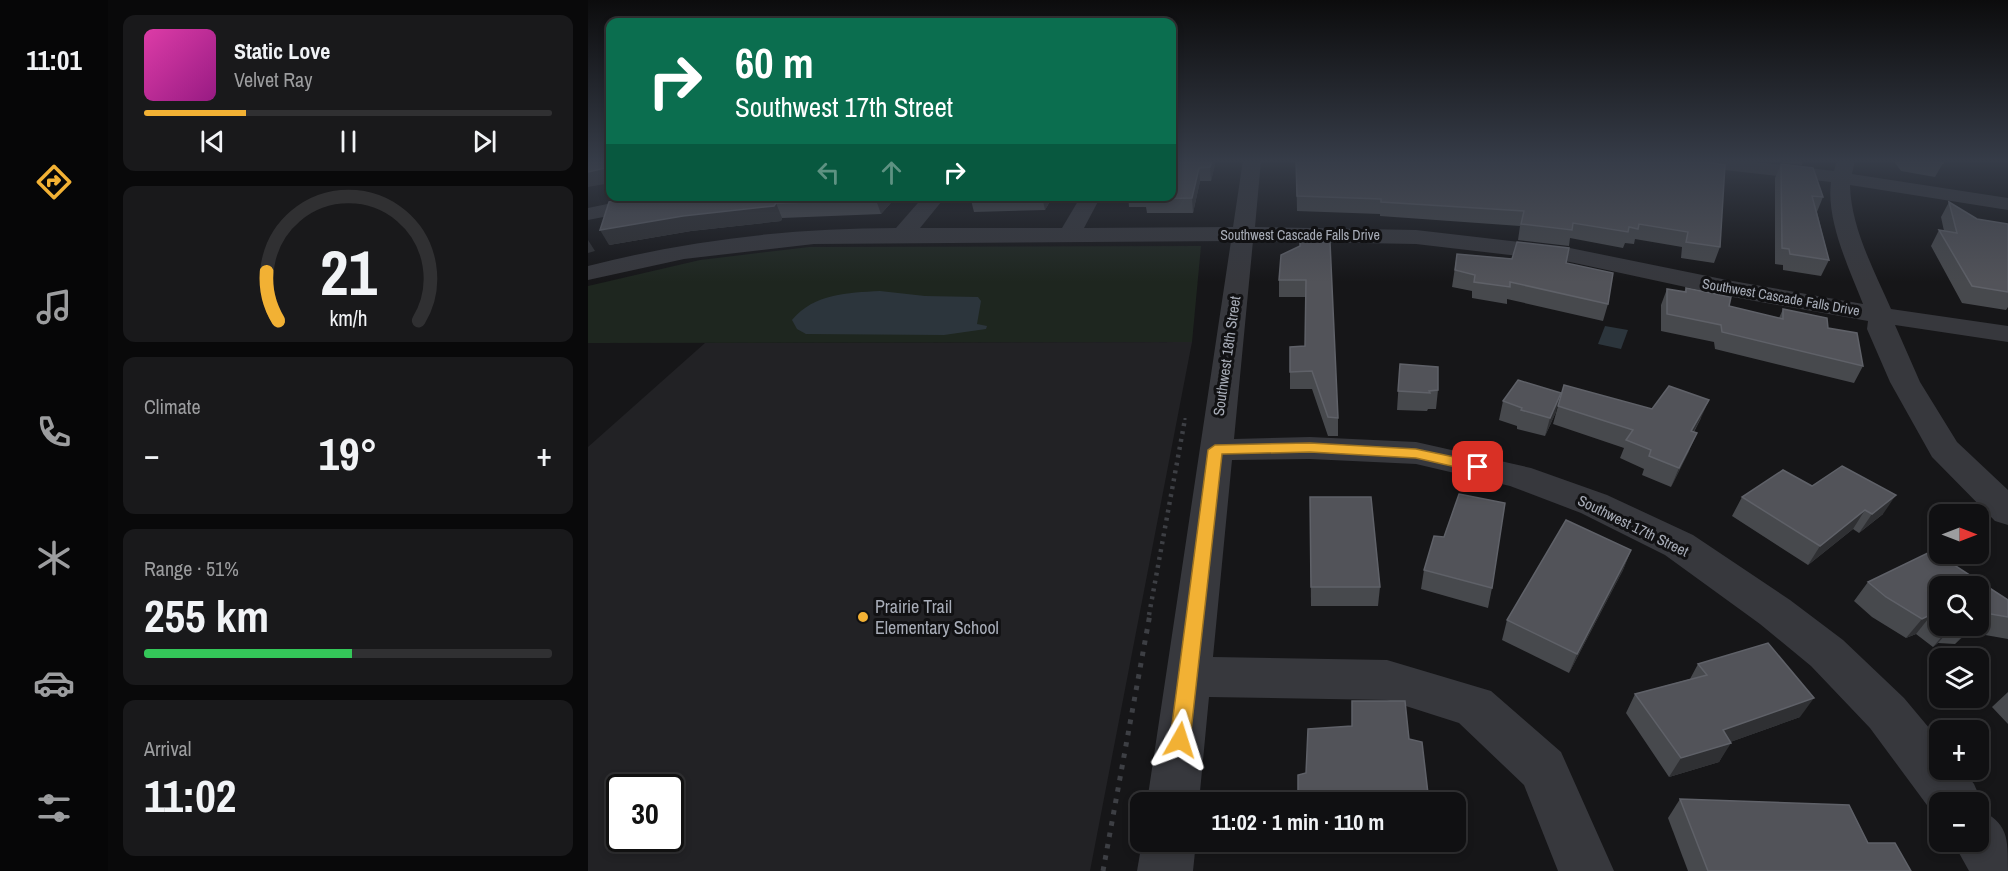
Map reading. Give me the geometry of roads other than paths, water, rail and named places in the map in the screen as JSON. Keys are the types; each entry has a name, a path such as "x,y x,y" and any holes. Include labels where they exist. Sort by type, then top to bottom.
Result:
{"street":[{"path":"588,214 655,201"},
{"path":"902,235 932,201"},
{"path":"1069,235 1087,201"},
{"name":"Southwest 18th Street","path":"1174,792 1248,201"},
{"path":"1840,201 1853,248 1881,315 1881,329 1905,382 1944,449 2008,512"},
{"path":"1992,201 2008,204"},
{"name":"Southwest Cascade Falls Drive","path":"588,273 700,248 772,238 902,235 1374,235 1487,244 1570,255 1727,288 2008,334"},
{"name":"Southwest 17th Street","path":"1215,450 1310,448 1416,453 1519,476 1594,504 1679,545 1775,612 1827,653 1887,713 1948,792"},
{"path":"1187,677 1387,680 1474,706 1543,769 1586,871"},
{"path":"1165,871 1168,852"},
{"path":"1989,852 2002,871"}],"place":[{"name":"Prairie Trail Elementary School","path":"863,617"}]}
